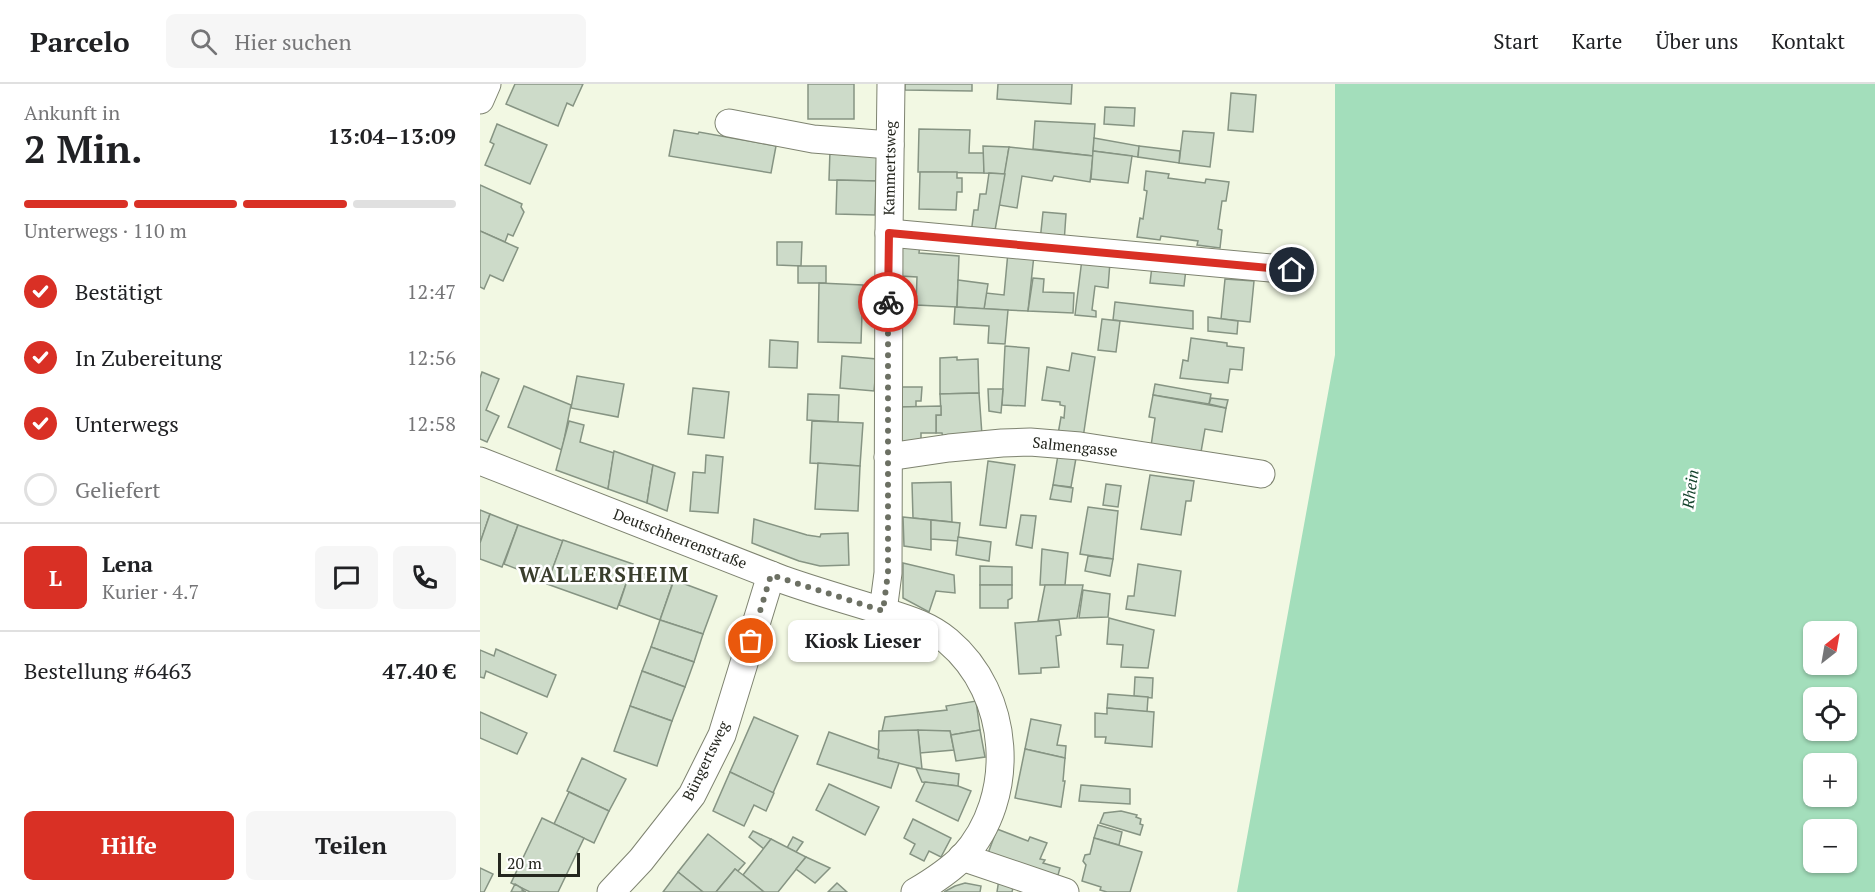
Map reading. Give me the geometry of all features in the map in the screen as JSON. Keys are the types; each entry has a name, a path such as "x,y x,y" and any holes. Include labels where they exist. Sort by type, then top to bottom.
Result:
{"street":[{"path":"480,100 487,84"},
{"name":"Kammertsweg","path":"883,611 888,573 891,84"},
{"path":"729,123 813,139 890,145"},
{"path":"889,233 1292,270"},
{"name":"Salmengasse","path":"888,457 1002,442 1029,442 1080,446 1261,474"},
{"name":"Deutschherrenstraße","path":"480,461 771,575 923,624 948,641 968,660 983,685 1000,736 1001,758 993,806 978,837 962,857 941,876 915,892"},
{"name":"Büngertsweg","path":"611,892 641,860 692,795 722,735 771,575"},
{"path":"962,857 1065,892"}],"water":[{"name":"Rhein","path":"1335,84 1875,84 1875,892 1237,892 1335,355"}],"building":[{"path":"515,84 583,84 573,106 567,103 558,126 506,104"},
{"path":"808,84 854,84 854,119 808,119"},
{"path":"905,84 972,84 972,91 905,90"},
{"path":"998,84 1072,84 1071,104 997,99"},
{"path":"1231,93 1256,95 1253,132 1228,130"},
{"path":"1105,107 1135,108 1134,126 1104,124"},
{"path":"1035,121 1095,124 1093,156 1033,149"},
{"path":"497,124 547,145 530,184 485,165 494,144 490,142"},
{"path":"919,129 970,130 969,153 984,153 984,173 918,172"},
{"path":"674,130 698,134 699,132 776,146 771,173 669,156"},
{"path":"1183,131 1214,133 1210,167 1179,163"},
{"path":"1094,138 1139,146 1138,157 1093,151"},
{"path":"983,146 1009,147 1005,174 984,173"},
{"path":"1139,146 1180,151 1179,163 1138,157"},
{"path":"1009,147 1093,156 1090,182 1054,176 1052,181 1022,176 1017,208 999,205"},
{"path":"830,150 877,151 876,181 829,180"},
{"path":"1093,151 1132,156 1128,183 1091,179"},
{"path":"1146,171 1169,174 1168,178 1205,183 1206,179 1229,182 1226,201 1222,201 1218,229 1222,230 1220,248 1197,245 1198,241 1161,236 1160,240 1137,237 1140,218 1143,219 1147,191 1144,190"},
{"path":"920,172 957,172 957,178 962,178 962,192 957,192 956,210 919,209"},
{"path":"989,173 1005,174 994,236 971,234 974,210 978,210 980,194 986,194"},
{"path":"837,180 876,181 875,215 836,214"},
{"path":"480,185 522,204 524,212 513,236 508,234 505,242 480,231"},
{"path":"1043,212 1066,214 1064,243 1040,241"},
{"path":"480,231 518,248 503,281 490,275 484,289 480,287"},
{"path":"777,242 802,242 801,266 777,265"},
{"path":"902,242 920,243 919,253 959,256 957,307 916,305 917,277 900,276"},
{"path":"1008,252 1034,255 1028,311 984,309 986,293 1004,295"},
{"path":"1082,259 1110,262 1108,288 1095,286 1092,310 1096,311 1096,317 1075,315"},
{"path":"798,266 826,266 826,283 798,283"},
{"path":"1152,266 1186,269 1184,286 1150,283"},
{"path":"1033,278 1044,279 1043,292 1074,293 1073,313 1028,311"},
{"path":"1225,279 1254,281 1250,322 1221,319"},
{"path":"958,280 988,284 984,309 957,307"},
{"path":"819,283 863,285 861,343 818,342"},
{"path":"1115,302 1193,311 1193,329 1113,320"},
{"path":"955,307 1008,310 1005,344 988,343 989,326 954,324"},
{"path":"1208,317 1238,321 1237,334 1208,331"},
{"path":"1102,319 1120,321 1116,352 1098,350"},
{"path":"1191,338 1244,348 1242,370 1230,369 1228,383 1180,378 1183,360 1188,361"},
{"path":"770,340 798,342 797,368 769,367"},
{"path":"1005,346 1029,348 1025,406 1002,405"},
{"path":"1072,353 1095,357 1083,438 1058,434 1061,417 1064,418 1065,406 1060,405 1060,402 1042,400 1047,367 1069,371"},
{"path":"842,356 877,359 874,391 840,388"},
{"path":"957,357 957,360 978,359 979,393 940,394 940,358"},
{"path":"482,372 499,379 486,410 499,416 487,442 480,439 480,378"},
{"path":"577,376 624,384 618,417 571,408"},
{"path":"1155,384 1211,394 1209,404 1153,395"},
{"path":"524,386 571,405 562,450 508,427"},
{"path":"899,387 922,387 921,401 916,401 916,407 899,407"},
{"path":"693,388 729,392 724,438 688,434"},
{"path":"988,389 1003,389 1001,413 989,411"},
{"path":"979,393 982,435 943,438 942,433 936,433 936,415 941,415 940,394"},
{"path":"808,394 839,395 838,422 807,420"},
{"path":"1153,395 1226,408 1222,432 1205,429 1201,452 1151,446 1155,418 1149,417"},
{"path":"1211,398 1228,400 1226,408 1209,404"},
{"path":"941,406 941,415 936,415 936,433 921,433 921,444 901,446 899,407"},
{"path":"569,421 584,425 580,442 614,453 608,489 556,470"},
{"path":"812,421 863,423 860,466 810,463"},
{"path":"614,451 653,465 647,503 608,489"},
{"path":"706,455 723,457 718,513 690,511 693,472 705,473"},
{"path":"1058,455 1076,458 1071,487 1053,485"},
{"path":"988,461 1015,465 1006,528 980,525"},
{"path":"818,463 860,466 858,511 815,509"},
{"path":"653,465 675,473 667,511 647,503"},
{"path":"1150,475 1194,481 1191,501 1186,501 1181,535 1141,529"},
{"path":"951,482 952,522 913,518 912,483"},
{"path":"1106,484 1121,486 1118,507 1103,505"},
{"path":"1053,485 1073,488 1071,502 1050,499"},
{"path":"1088,507 1118,511 1113,559 1080,554"},
{"path":"480,510 490,514 480,543"},
{"path":"490,514 518,525 502,567 480,559 480,543"},
{"path":"1021,515 1036,516 1032,548 1016,545"},
{"path":"903,517 931,520 931,550 904,546"},
{"path":"754,519 820,537 821,534 848,533 849,565 820,566 799,561 752,543"},
{"path":"931,520 960,523 958,541 931,539"},
{"path":"518,525 563,541 548,581 504,564"},
{"path":"958,537 991,542 989,561 956,555"},
{"path":"563,540 633,564 617,609 547,584"},
{"path":"1042,549 1068,553 1065,585 1040,585"},
{"path":"1088,556 1113,559 1110,576 1085,571"},
{"path":"903,563 954,575 955,593 936,591 929,612 903,598"},
{"path":"1138,564 1181,571 1175,616 1126,609 1128,596 1134,596"},
{"path":"980,566 1012,567 1012,585 980,585"},
{"path":"631,569 672,585 660,620 619,605"},
{"path":"674,580 717,596 703,634 660,620"},
{"path":"980,585 1012,585 1012,598 1008,600 1008,608 980,608"},
{"path":"1045,585 1083,585 1077,618 1038,621"},
{"path":"1083,590 1110,594 1108,617 1079,618"},
{"path":"1109,618 1154,630 1148,668 1121,667 1123,645 1107,644"},
{"path":"660,620 703,634 694,662 651,647"},
{"path":"1059,620 1061,635 1056,636 1059,667 1041,668 1041,673 1019,674 1015,623"},
{"path":"651,647 694,662 685,687 642,671"},
{"path":"496,649 556,675 547,697 486,671 484,678 480,677 480,650 494,656"},
{"path":"642,671 685,687 672,721 630,706"},
{"path":"1135,677 1153,678 1152,698 1134,696"},
{"path":"1108,694 1148,697 1147,712 1107,708"},
{"path":"976,701 980,730 951,735 950,731 882,731 885,717 947,710 946,706"},
{"path":"630,706 672,721 657,766 614,751"},
{"path":"1107,708 1154,712 1152,747 1105,743 1106,737 1095,737 1095,713 1107,714"},
{"path":"480,712 527,733 517,754 480,738"},
{"path":"754,717 798,736 773,793 730,772"},
{"path":"1031,719 1061,725 1057,745 1066,746 1065,758 1025,749"},
{"path":"918,730 950,731 954,750 920,753"},
{"path":"918,730 922,769 878,758 879,731"},
{"path":"980,730 985,757 956,761 951,735"},
{"path":"829,732 879,750 878,758 899,763 891,788 817,764"},
{"path":"1025,749 1065,758 1063,781 1065,781 1061,807 1015,798"},
{"path":"582,758 626,779 609,811 567,791"},
{"path":"916,768 959,774 958,786 922,782"},
{"path":"730,772 774,793 766,811 754,805 744,826 713,811"},
{"path":"925,782 958,786 971,791 958,821 916,801"},
{"path":"829,784 879,807 865,835 816,810"},
{"path":"1081,785 1130,789 1130,804 1079,801"},
{"path":"569,792 609,811 594,843 554,824"},
{"path":"1121,811 1137,815 1136,817 1141,819 1140,824 1143,825 1140,835 1100,823 1104,813"},
{"path":"542,818 584,838 558,892 530,892 511,883"},
{"path":"913,819 951,838 941,857 929,851 924,861 910,854 915,844 904,838"},
{"path":"1098,825 1122,832 1119,845 1094,838"},
{"path":"997,829 1028,841 1030,837 1047,843 1040,859 1045,860 1043,863 1060,868 1056,882 987,856"},
{"path":"753,831 771,839 764,849 749,837"},
{"path":"708,834 745,863 738,871 735,869 716,892 703,892 678,872"},
{"path":"793,837 803,842 796,852 787,848"},
{"path":"1094,838 1142,852 1130,892 1107,892 1100,890 1101,887 1082,881 1086,865 1083,861 1085,855 1090,854"},
{"path":"771,839 806,857 778,892 764,892 743,875"},
{"path":"806,857 830,868 815,883 796,869"},
{"path":"480,868 493,874 484,892 480,892"},
{"path":"735,869 743,875 764,892 716,892"},
{"path":"678,872 703,892 663,892"},
{"path":"999,879 1014,884 1012,892 997,892"},
{"path":"837,883 847,892 828,892"},
{"path":"965,883 981,886 980,892 944,892 955,886"},
{"path":"515,884 522,890 526,892 511,892"}],"way so far":[{"path":"751,641 771,575 883,611 888,573 888,302"}],"place":[{"name":"Kiosk Lieser","path":"751,641"}],"district":[{"name":"WALLERSHEIM","path":"604,575"}],"route":[{"path":"888,302 889,233 1292,270"}]}
